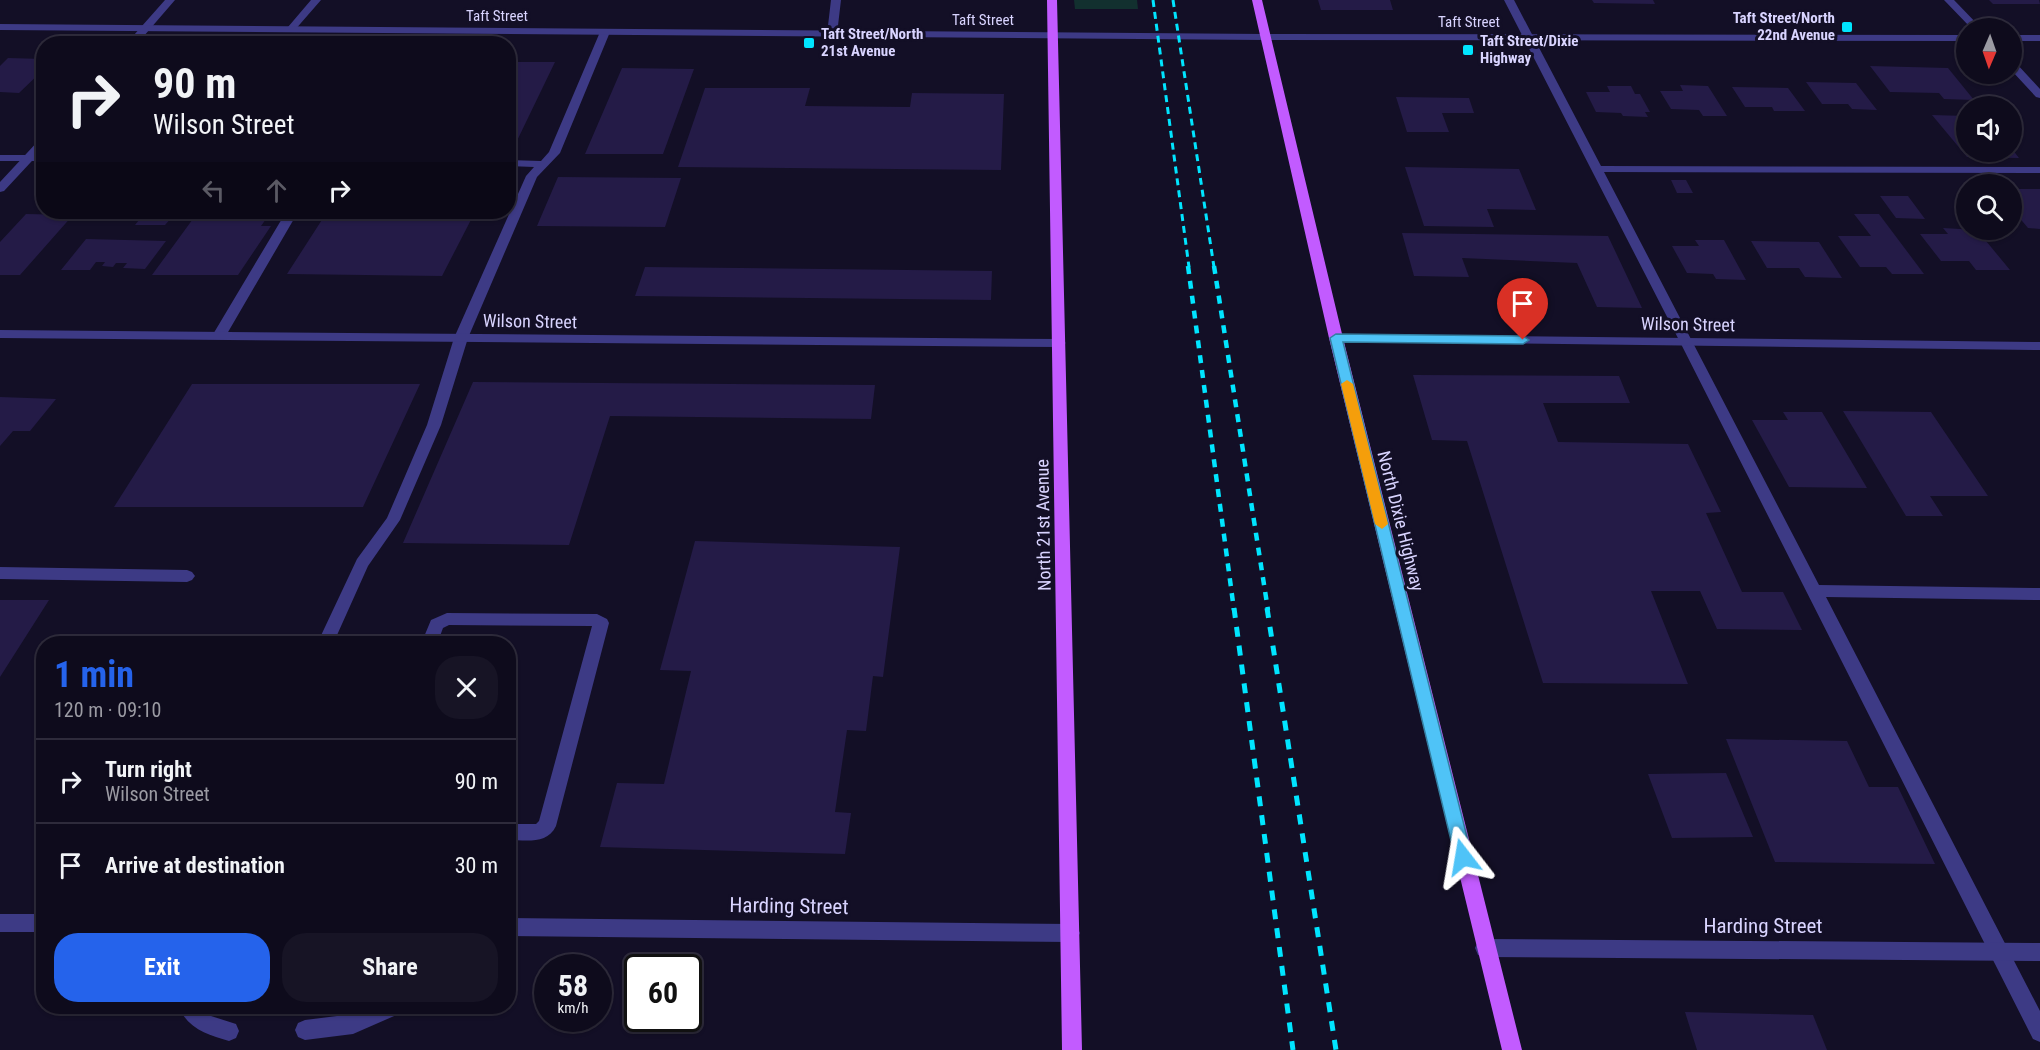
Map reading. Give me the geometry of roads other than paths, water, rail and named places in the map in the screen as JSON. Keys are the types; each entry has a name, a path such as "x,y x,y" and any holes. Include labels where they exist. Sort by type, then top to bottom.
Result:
{"main road":[{"name":"North 21st Avenue","path":"1052,0 1072,1050"},
{"name":"North Dixie Highway","path":"1257,0 1336,338 1512,1050"}],"street":[{"path":"138,36 171,0"},
{"path":"291,29 316,0"},
{"path":"832,34 836,0"},
{"path":"1509,0 1687,342 2040,1032"},
{"path":"1949,0 1966,18"},
{"name":"Taft Street","path":"0,27 1264,37 1956,38"},
{"path":"516,213 532,176 554,153 605,32"},
{"path":"2022,38 2040,38"},
{"path":"2022,76 2040,95"},
{"path":"0,189 36,150"},
{"path":"0,158 36,158"},
{"path":"516,163 544,164"},
{"path":"1597,169 2040,170"},
{"path":"219,336 288,219"},
{"path":"329,636 362,563 393,520 434,425 461,338 513,219"},
{"name":"Wilson Street","path":"0,334 1059,344"},
{"name":"Wilson Street","path":"1336,338 2040,346"},
{"path":"0,573 187,576"},
{"path":"1814,591 2040,594"},
{"path":"432,636 436,624 447,619 597,620 601,623 547,826 539,832 516,832"},
{"path":"0,923 36,923"},
{"name":"Harding Street","path":"516,927 1070,933"},
{"name":"Harding Street","path":"1485,948 2040,951"},
{"path":"196,1014 205,1024 229,1031"},
{"path":"305,1030 353,1023 375,1014"}],"railway":[{"path":"1153,0 1189,267"},
{"path":"1173,0 1214,267"},
{"path":"1188,266 1234,610"},
{"path":"1214,266 1268,610"},
{"path":"1234,608 1293,1050"},
{"path":"1267,608 1336,1050"}],"place":[{"name":"Taft Street/North 22nd Avenue","path":"1847,27"},
{"name":"Taft Street/North 21st Avenue","path":"809,43"},
{"name":"Taft Street/Dixie Highway","path":"1468,50"}]}
